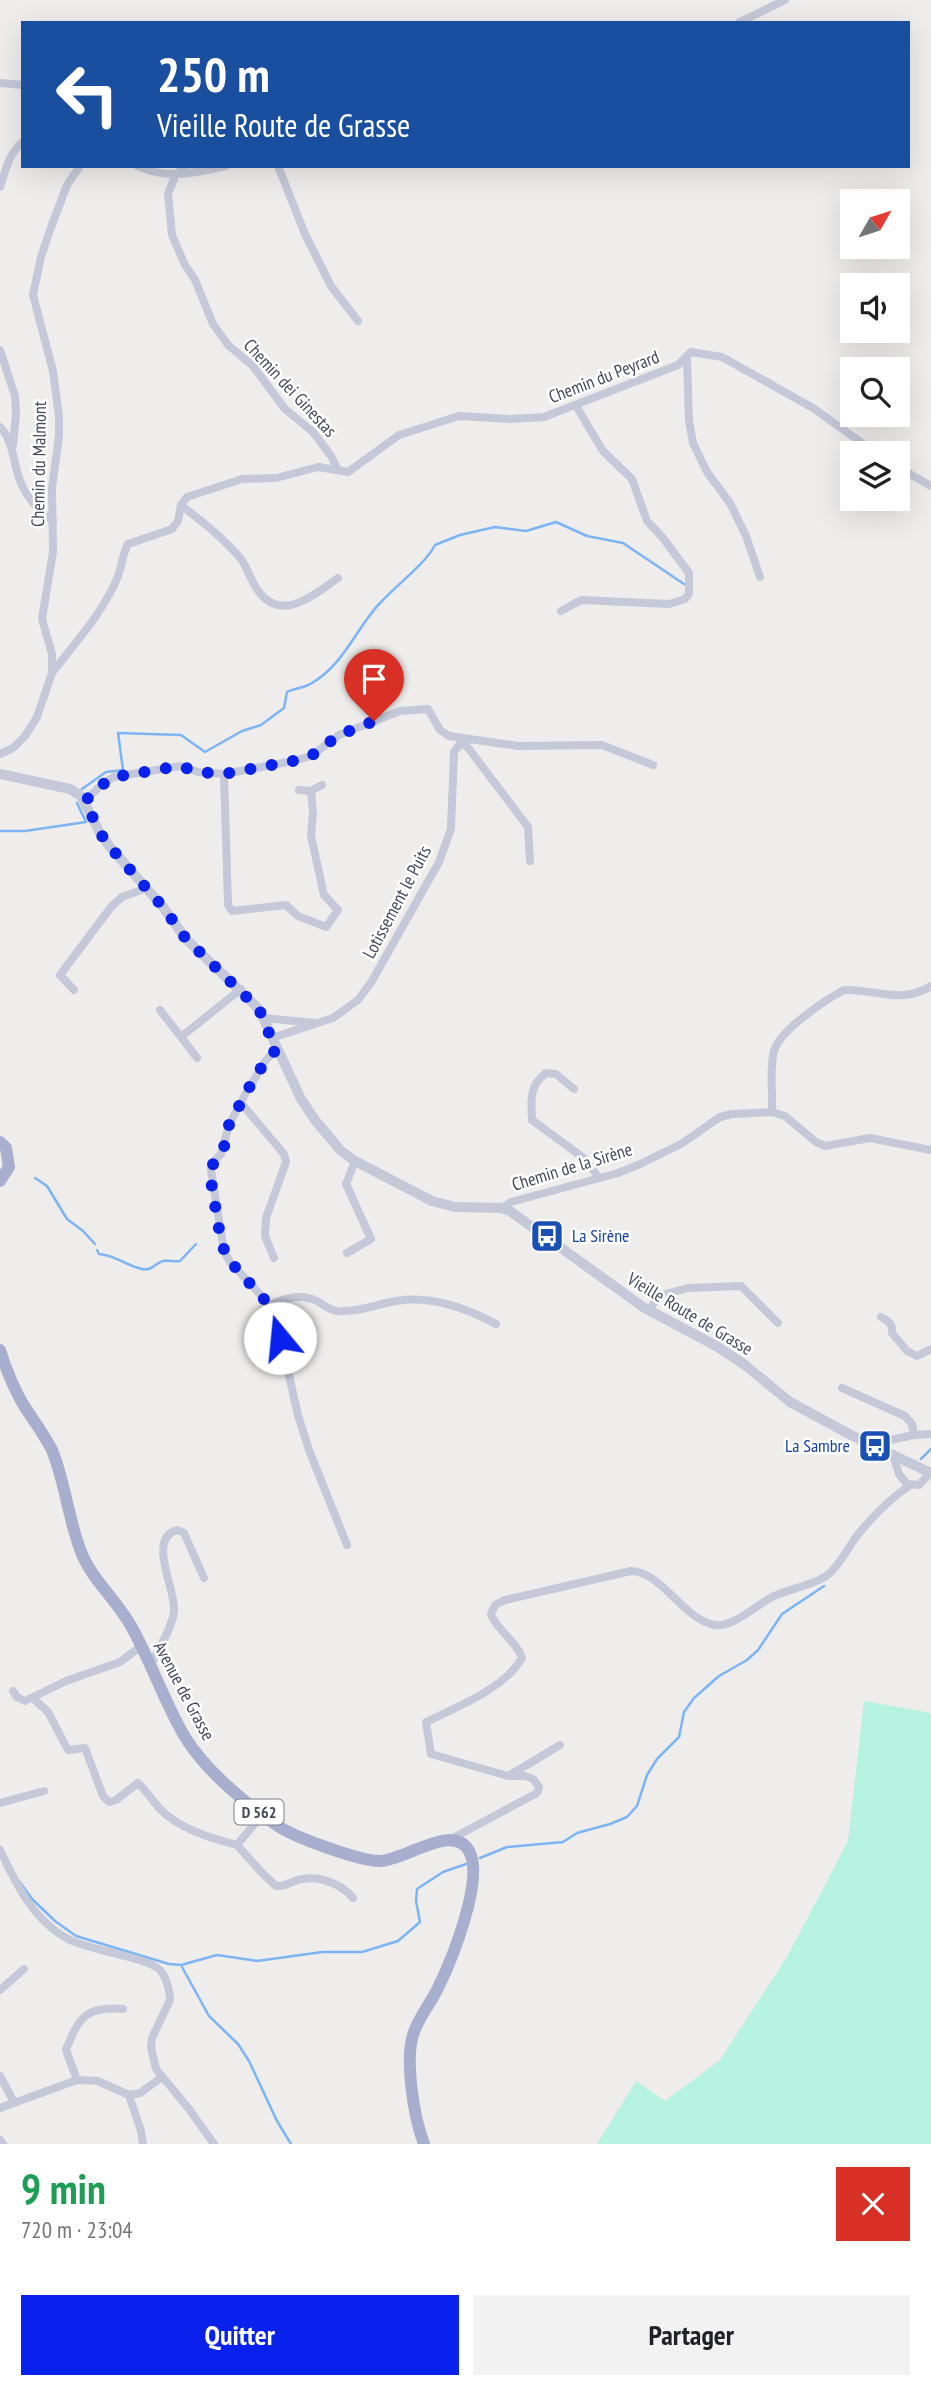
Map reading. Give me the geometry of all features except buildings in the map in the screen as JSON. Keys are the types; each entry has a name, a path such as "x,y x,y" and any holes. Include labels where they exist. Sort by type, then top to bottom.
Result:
{"main road":[{"path":"0,1142 9,1157 9,1167 0,1181"},
{"name":"Avenue de Grasse","path":"0,1350 16,1391 51,1449 60,1472 80,1550 130,1625 185,1736 197,1754 262,1815 282,1829 310,1842 380,1861 422,1849 439,1840 451,1839"},
{"path":"424,2144 411,2070 413,2033 438,1990 467,1913 473,1888 472,1855 465,1844 451,1839"}],"street":[{"path":"742,21 785,0"},
{"path":"0,83 21,85"},
{"path":"0,187 10,158 21,143"},
{"name":"Chemin du Malmont","path":"0,754 13,748 25,736 37,717 52,674 52,654 42,619 53,551 52,488 59,416 53,370 33,295 41,257 66,185 79,168"},
{"path":"142,168 157,174 175,176 216,168"},
{"path":"175,176 184,168"},
{"path":"279,168 305,234 331,286 358,321"},
{"name":"Chemin dei Ginestas","path":"175,176 168,194 172,235 213,324 228,345 253,366 285,409 313,432 337,468"},
{"path":"0,350 15,396 12,451"},
{"name":"Chemin du Peyrard","path":"52,674 117,581 121,556 128,544 172,529 187,497 242,479 276,478 318,467 348,471 400,435 459,416 511,419 544,417 678,365 691,352 722,357 813,408 859,441"},
{"path":"687,358 690,432 693,443 707,472 730,503 760,577"},
{"path":"561,611 581,600 669,604 685,599 689,594 689,573 647,521 632,479 603,451 576,406"},
{"path":"0,427 9,438 20,480 27,494 40,511 53,521"},
{"path":"910,474 931,486"},
{"path":"181,505 228,544 244,563 258,592 276,605 288,607 299,604 338,578"},
{"path":"0,774 70,789 85,801 114,777 180,766 198,772 224,774 311,756 339,735 361,726 400,711 428,709 440,730 449,736 518,746 601,745 653,765"},
{"name":"Lotissement le Puits","path":"272,1038 333,1017 358,1000 372,981 439,862 451,829 454,752 460,744 466,745 528,827 530,861"},
{"path":"224,774 228,905 232,911 286,905 298,916 326,928 338,910 324,895 311,836 311,791"},
{"path":"299,790 311,791 322,785"},
{"name":"Vieille Route de Grasse","path":"85,801 100,833 194,948 241,989 265,1018 276,1050 301,1099 335,1144 355,1161 432,1201 454,1207 502,1208 510,1211 649,1311 745,1365 790,1402 931,1473"},
{"path":"74,990 60,975 111,907 122,897 147,888"},
{"path":"931,986 902,997 845,990 794,1025 779,1040 774,1051 772,1112 785,1116 816,1142 825,1146 870,1138 931,1150"},
{"path":"181,1037 241,989"},
{"path":"160,1010 197,1058"},
{"path":"265,1018 317,1023"},
{"path":"276,1050 266,1060 229,1125 224,1147 214,1161 210,1175 221,1241 227,1258 275,1314 309,1450 346,1545"},
{"path":"574,1088 556,1074 546,1073 531,1089 532,1120 585,1159 600,1178"},
{"path":"241,1103 284,1154 286,1162 266,1218 265,1236 274,1258"},
{"name":"Chemin de la Sirène","path":"502,1208 510,1202 618,1173 655,1158 681,1144 720,1116 772,1112"},
{"path":"347,1253 371,1239 346,1184 355,1161"},
{"path":"649,1311 658,1296 673,1291 741,1286 778,1323"},
{"path":"270,1306 283,1299 309,1297 331,1310 347,1311 400,1300 423,1300 466,1309 496,1324"},
{"path":"881,1317 888,1321 892,1333 907,1351 917,1356 931,1349"},
{"path":"842,1388 905,1416 912,1424 914,1435"},
{"path":"879,1448 890,1440 931,1434"},
{"path":"893,1454 894,1463 901,1476 910,1485"},
{"path":"451,1839 537,1793 539,1787 533,1779 525,1776 508,1776 431,1755 426,1722 478,1697 516,1668 522,1658 519,1649 495,1624 491,1614 495,1605 505,1600 631,1571 644,1571 693,1614 715,1625 731,1623 780,1592 830,1574 858,1535 894,1496 910,1485 919,1485 931,1473"},
{"path":"894,1496 901,1476"},
{"path":"150,1666 175,1611 164,1565 167,1537 172,1531 184,1533 204,1578"},
{"path":"13,1692 17,1698 25,1701 66,1681 120,1662 140,1647"},
{"path":"33,1698 48,1712 68,1749 85,1748 103,1796 109,1802 117,1800 138,1783 160,1809 180,1824 208,1838 237,1845 276,1885 290,1885 302,1879 336,1883 353,1898"},
{"path":"508,1776 560,1745"},
{"path":"0,1803 44,1791"},
{"path":"237,1845 262,1815"},
{"path":"0,1850 22,1896 67,1939 160,1970 170,1993 168,2006 152,2038 151,2047 156,2069 214,2144"},
{"path":"0,1990 24,1969"},
{"path":"77,2080 66,2050 75,2030 90,2011 103,2007 122,2009"},
{"path":"0,2076 14,2102"},
{"path":"0,2108 77,2080 98,2081 130,2095 140,2093 161,2078"},
{"path":"130,2095 143,2144"},
{"path":"0,2140 3,2144"}],"green space":[{"path":"864,1701 931,1713 931,2144 597,2144 636,2081 665,2101 720,2060 787,1957 848,1841"}],"waterway":[{"path":"82,789 106,772 123,770 118,733 181,735 205,752 242,731 261,725 284,708 287,692 309,685 334,665 374,610 419,566 435,545 460,535 495,527 526,531 556,522 587,536 623,543 684,584"},
{"path":"0,831 25,831 86,822 77,803"},
{"path":"35,1178 47,1186 67,1219 95,1244"},
{"path":"97,1250 99,1254 146,1269 163,1261 180,1261 196,1244"},
{"path":"921,1459 931,1449"},
{"path":"480,1858 507,1847 563,1842 577,1833 627,1817 637,1806 647,1775 657,1759 679,1737 684,1712 694,1698 719,1676 747,1660 758,1650 782,1614 824,1586"},
{"path":"19,1881 32,1899 76,1936 169,1964 181,1965 217,1955 257,1961 322,1952 362,1952 398,1941 420,1922 417,1889 443,1872 466,1864"},
{"path":"182,1967 209,2016 238,2044 249,2061 277,2121 291,2144"}],"place":[{"name":"La Sirène","path":"547,1236"},
{"name":"La Sambre","path":"875,1446"}],"route":[{"path":"280,1338 275,1314 270,1306 227,1258 221,1241 210,1175 214,1161 224,1147 229,1125 266,1060 276,1050 265,1018 241,989 186,939 163,907 110,847 100,833 85,801 114,777 180,766 198,772 224,774 293,761 311,756 339,735 374,721"}]}
